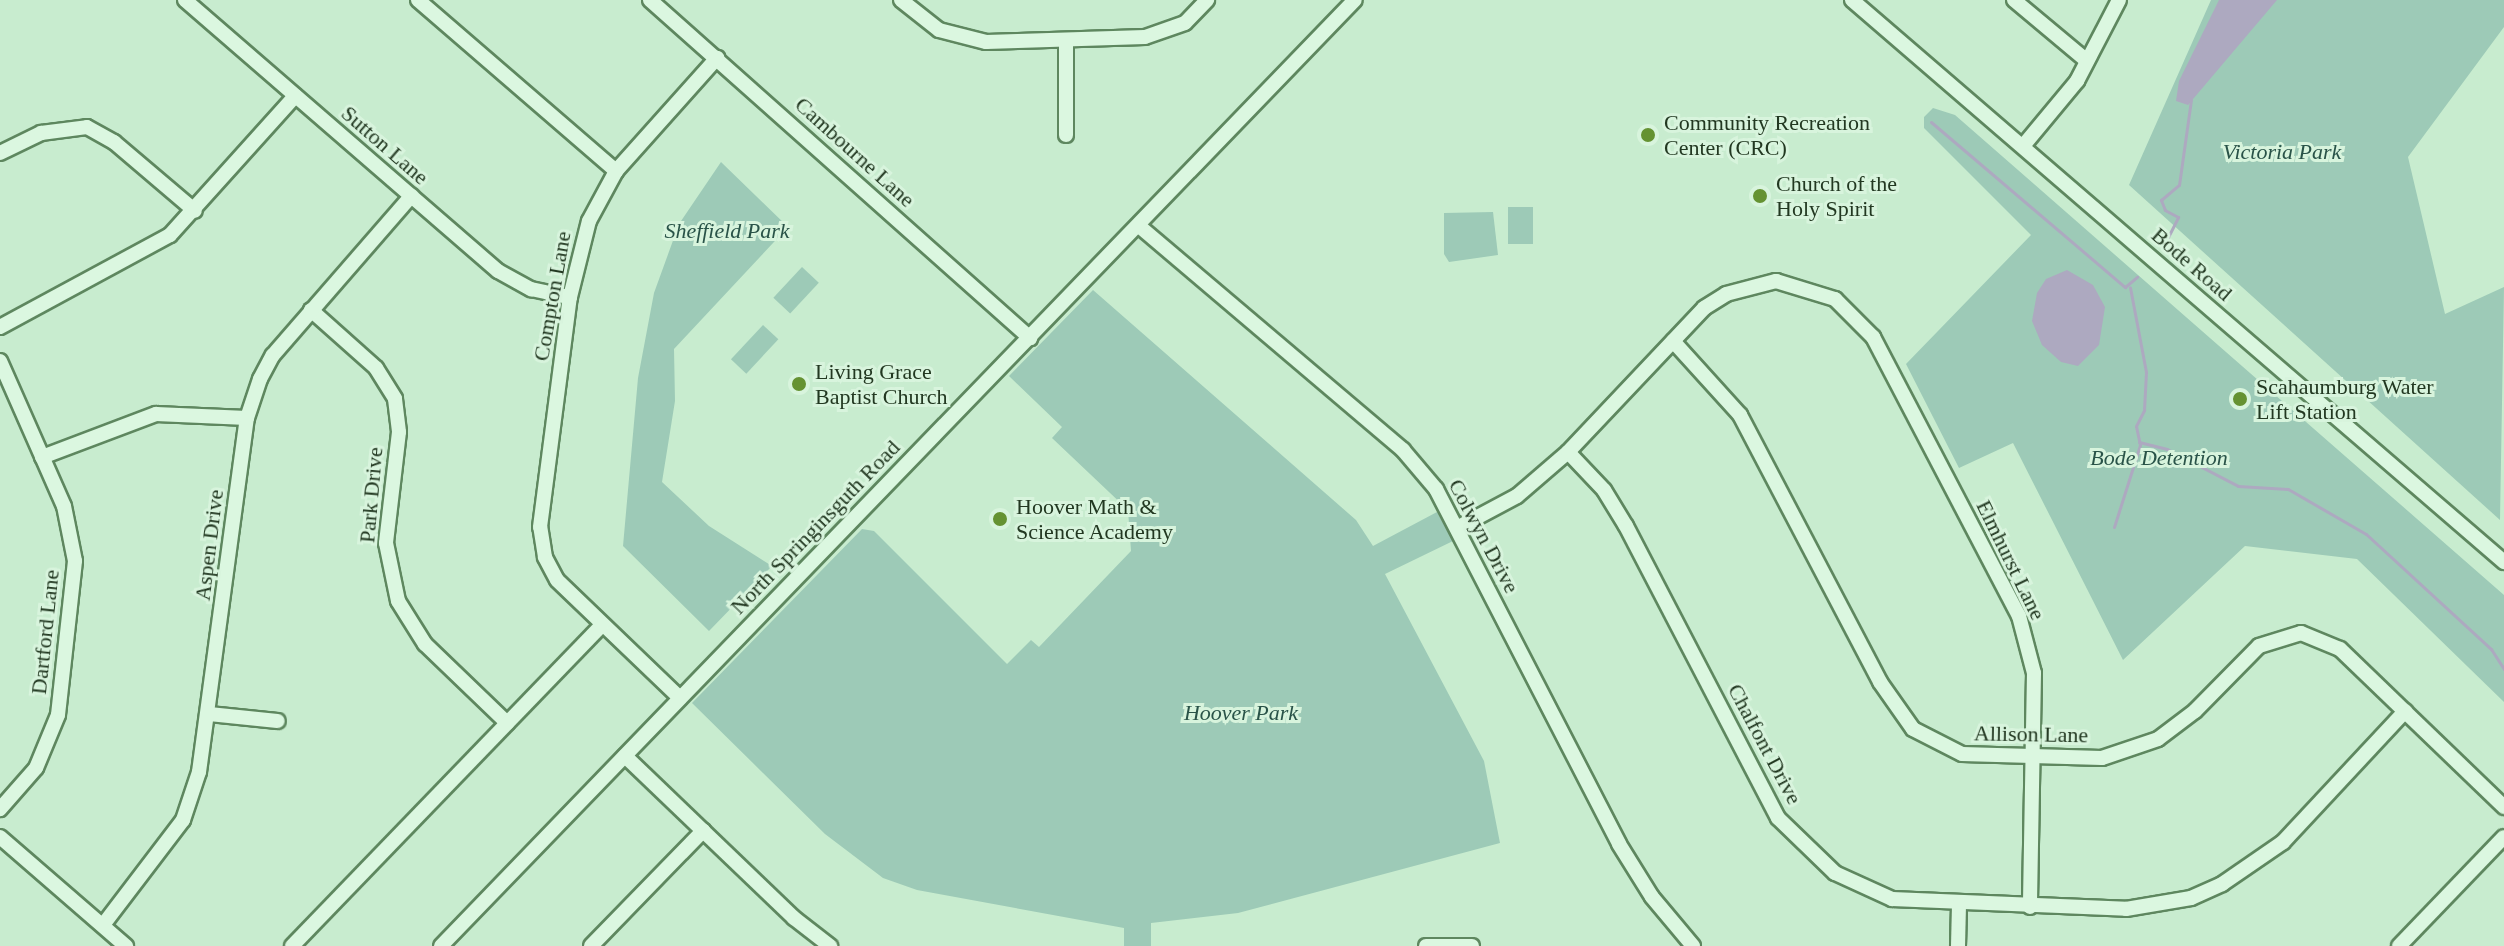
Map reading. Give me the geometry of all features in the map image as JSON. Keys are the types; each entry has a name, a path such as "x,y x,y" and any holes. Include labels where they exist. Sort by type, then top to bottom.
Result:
{"street":[{"name":"Sutton Lane","path":"185,0 505,277 531,289 570,297"},
{"path":"418,0 616,171"},
{"name":"Cambourne Lane","path":"650,0 1030,338"},
{"path":"901,0 957,38 1066,42 1167,32 1185,23 1207,0"},
{"name":"North Springinsguth Road","path":"441,946 1355,0"},
{"name":"Bode Road","path":"1852,0 2504,562"},
{"path":"2014,0 2087,61"},
{"path":"2023,146 2057,109 2119,0"},
{"path":"1066,42 1066,135"},
{"name":"Compton Lane","path":"602,625 557,580 541,539 570,297 589,221 616,171 717,58"},
{"path":"0,327 152,247 195,211 295,96"},
{"path":"0,153 41,133 87,127 114,142 195,211"},
{"name":"Aspen Drive","path":"103,925 183,820 209,714 247,418 266,367 311,310 411,196"},
{"name":"Colwyn Drive","path":"1139,226 1403,450 1436,489 1619,844 1647,891 1693,946"},
{"name":"Elmhurst Lane","path":"1673,341 1704,308 1742,287 1776,281 1806,286 1847,307 1867,329 2019,616 2034,673 2035,758 2030,907"},
{"name":"Park Drive","path":"311,310 376,368 395,399 399,432 386,543 398,601 425,644 507,723"},
{"path":"1457,528 1517,496 1568,452 1673,341"},
{"name":"Allison Lane","path":"1673,341 1740,415 1880,682 1913,729 1962,754 2102,758 2158,739 2195,711 2259,646 2286,635 2315,636 2333,643 2504,807"},
{"name":"Dartford Lane","path":"0,361 64,506 75,561 58,715 36,768 0,809"},
{"path":"42,457 156,414 210,412 247,418"},
{"name":"Chalfont Drive","path":"1568,452 1604,490 1626,526 1790,834 1822,864 1864,889 1917,903 2030,907 2159,906 2222,884 2283,842 2405,711"},
{"path":"292,946 602,625 680,698"},
{"path":"209,714 278,721"},
{"path":"625,756 830,946"},
{"path":"596,944 703,831"},
{"path":"0,837 126,946"},
{"path":"2399,946 2504,837"},
{"path":"1958,946 1959,905"},
{"path":"1426,946 1472,946"}],"green space":[{"name":"Victoria Park","path":"2211,0 2504,0 2504,27 2408,157 2445,314 2504,287 2500,520 2129,185"},
{"name":"Bode Detention","path":"1933,108 1955,115 2504,595 2504,702 2357,559 2245,546 2123,660 2013,443 1959,468 1906,364 2031,235 1924,128 1924,117"},
{"name":"Sheffield Park","path":"721,162 788,227 674,349 675,401 662,482 709,526 772,566 709,631 623,546 638,378 654,293 679,224"},
{"path":"1508,207 1533,207 1533,244 1508,244"},
{"path":"1493,212 1498,255 1449,262 1444,254 1444,213"},
{"path":"802,267 819,283 790,313 773,298"},
{"name":"Hoover Park","path":"1093,290 1356,520 1373,546 1437,512 1453,541 1385,574 1484,761 1500,843 1238,913 1151,923 1151,946 1124,946 1124,928 917,890 883,878 825,834 692,703 862,529 874,531 1007,664 1031,640 1039,647 1131,551 1128,510 1052,438 1062,427 1009,376"},
{"path":"763,325 778,339 746,374 731,359"}],"shaded area":[{"path":"2219,0 2277,0 2188,105 2176,101 2179,81"},
{"path":"2067,270 2093,285 2105,307 2099,345 2078,366 2061,362 2042,345 2032,321 2037,293 2046,279"}],"waterway":[{"path":"2166,241 2178,217 2165,210 2161,200 2179,185 2191,100"},
{"path":"1931,122 2125,287 2137,277"},
{"path":"2114,527 2140,445 2136,426 2144,410 2146,372 2130,287"},
{"path":"2139,442 2167,449 2238,486 2288,489 2366,534 2491,649 2504,669"}],"place":[{"name":"Community Recreation Center (CRC)","path":"1648,135"},
{"name":"Church of the Holy Spirit","path":"1760,196"},
{"name":"Living Grace Baptist Church","path":"799,384"},
{"name":"Scahaumburg Water Lift Station","path":"2240,399"},
{"name":"Hoover Math & Science Academy","path":"1000,519"}]}
